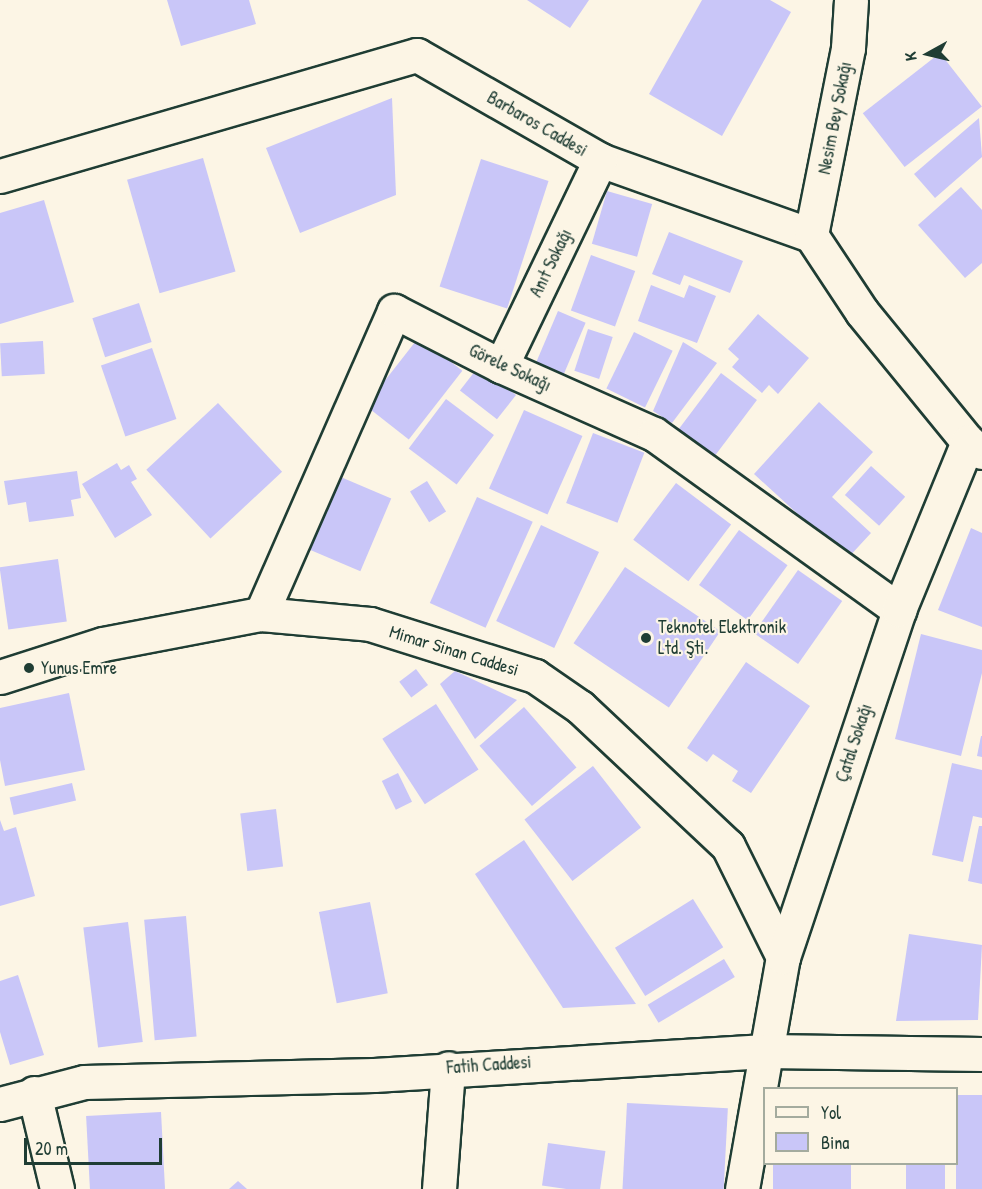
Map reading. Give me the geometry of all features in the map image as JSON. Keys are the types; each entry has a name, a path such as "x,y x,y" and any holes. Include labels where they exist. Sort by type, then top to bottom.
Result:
{"street":[{"name":"Nesim Bey Sokağı","path":"811,235 848,48 851,0"},
{"name":"Barbaros Caddesi","path":"0,176 417,55 600,160 811,235"},
{"name":"Anıt Sokağı","path":"501,366 600,160"},
{"path":"811,235 861,312 975,447"},
{"name":"Görele Sokağı","path":"261,614 394,311 501,366 654,434 899,610"},
{"name":"Çatal Sokağı","path":"742,1189 783,957 899,610 975,447"},
{"name":"Mimar Sinan Caddesi","path":"0,677 103,644 261,614 370,624 536,676 580,707 728,846 783,957"},
{"name":"Fatih Caddesi","path":"0,1104 34,1093 84,1082 374,1075 448,1068 765,1051 982,1054"},
{"path":"439,1189 448,1068"},
{"path":"34,1093 57,1189"}],"building":[{"path":"167,0 249,0 256,24 181,46"},
{"path":"527,0 589,0 570,28"},
{"path":"702,0 770,0 791,12 722,136 649,94"},
{"path":"940,53 982,107 905,167 863,113"},
{"path":"392,98 396,195 300,233 266,148"},
{"path":"979,118 982,157 935,198 914,174"},
{"path":"203,158 236,271 160,293 127,180"},
{"path":"481,159 549,181 507,308 440,286"},
{"path":"961,187 982,210 982,263 965,278 918,225"},
{"path":"607,191 652,204 637,257 592,244"},
{"path":"44,200 74,302 0,324 0,213"},
{"path":"669,232 743,261 730,293 684,275 680,285 652,274"},
{"path":"591,255 635,271 615,327 571,310"},
{"path":"651,285 684,298 689,285 716,296 697,343 638,321"},
{"path":"139,303 152,342 105,357 92,318"},
{"path":"558,311 586,323 564,374 536,363"},
{"path":"758,314 809,358 778,394 769,385 762,393 732,367 739,359 728,349"},
{"path":"588,329 613,337 599,379 574,371"},
{"path":"634,332 673,351 645,407 606,389"},
{"path":"419,337 462,371 409,439 365,406"},
{"path":"43,341 45,374 2,376 0,343"},
{"path":"683,342 717,363 672,423 653,411"},
{"path":"152,348 176,419 125,436 101,366"},
{"path":"479,366 516,395 497,419 460,390"},
{"path":"721,373 757,400 711,462 675,434"},
{"path":"446,399 494,435 457,485 409,449"},
{"path":"819,402 873,452 832,497 871,533 847,559 754,474"},
{"path":"218,403 282,472 210,539 146,470"},
{"path":"524,410 582,436 547,515 489,489"},
{"path":"593,433 644,453 617,523 566,503"},
{"path":"117,463 121,470 129,465 137,479 131,482 152,515 115,538 82,484"},
{"path":"871,466 905,497 879,526 845,495"},
{"path":"77,471 81,498 71,500 74,516 29,522 26,502 8,505 4,481"},
{"path":"336,475 391,498 360,571 305,548"},
{"path":"427,481 446,512 429,522 410,492"},
{"path":"676,483 731,525 688,581 633,540"},
{"path":"477,497 533,522 486,628 430,603"},
{"path":"541,525 599,552 554,648 496,621"},
{"path":"971,528 982,533 982,627 938,610"},
{"path":"739,530 788,565 748,620 699,585"},
{"path":"58,559 67,621 8,630 0,567"},
{"name":"Teknotel Elektronik Ltd. Şti.","path":"625,567 720,631 669,708 574,643"},
{"path":"798,570 842,601 798,664 754,633"},
{"path":"921,634 982,650 982,673 961,756 895,739"},
{"path":"746,662 810,706 751,793 732,781 738,771 713,754 707,762 687,748"},
{"path":"416,669 428,685 411,698 399,682"},
{"path":"455,671 517,700 475,739 440,684"},
{"path":"69,693 85,770 5,786 0,760 0,708"},
{"path":"436,704 478,769 425,804 382,739"},
{"path":"524,707 576,767 532,806 479,746"},
{"path":"982,736 982,757 977,756"},
{"path":"952,763 982,770 982,818 973,816 963,862 932,855"},
{"path":"593,766 641,827 572,881 524,820"},
{"path":"398,773 412,802 396,810 382,781"},
{"path":"72,783 76,801 14,815 10,797"},
{"path":"276,809 283,867 247,871 240,813"},
{"path":"0,820 4,831 16,827 35,896 0,906"},
{"path":"979,826 982,826 982,884 968,881"},
{"path":"524,840 636,1004 563,1008 475,874"},
{"path":"693,899 723,947 645,996 615,948"},
{"path":"370,902 388,993 337,1003 319,912"},
{"path":"186,916 197,1037 155,1040 144,920"},
{"path":"128,922 143,1042 98,1048 83,927"},
{"path":"909,934 982,945 978,1020 896,1021"},
{"path":"724,959 735,977 659,1023 648,1005"},
{"path":"18,975 44,1055 10,1065 0,1032 0,981"},
{"path":"958,1095 982,1095 982,1189 956,1189"},
{"path":"627,1103 728,1108 724,1189 622,1189"},
{"path":"161,1112 165,1189 90,1189 86,1116"},
{"path":"548,1143 605,1151 600,1189 566,1189 542,1186"},
{"path":"773,1165 851,1165 851,1189 773,1189"},
{"path":"906,1165 945,1165 945,1189 906,1189"},
{"path":"238,1181 247,1189 229,1189"}],"place":[{"name":"Teknotel Elektronik Ltd. Şti.","path":"646,638"},
{"name":"Yunus Emre","path":"29,668"}]}
